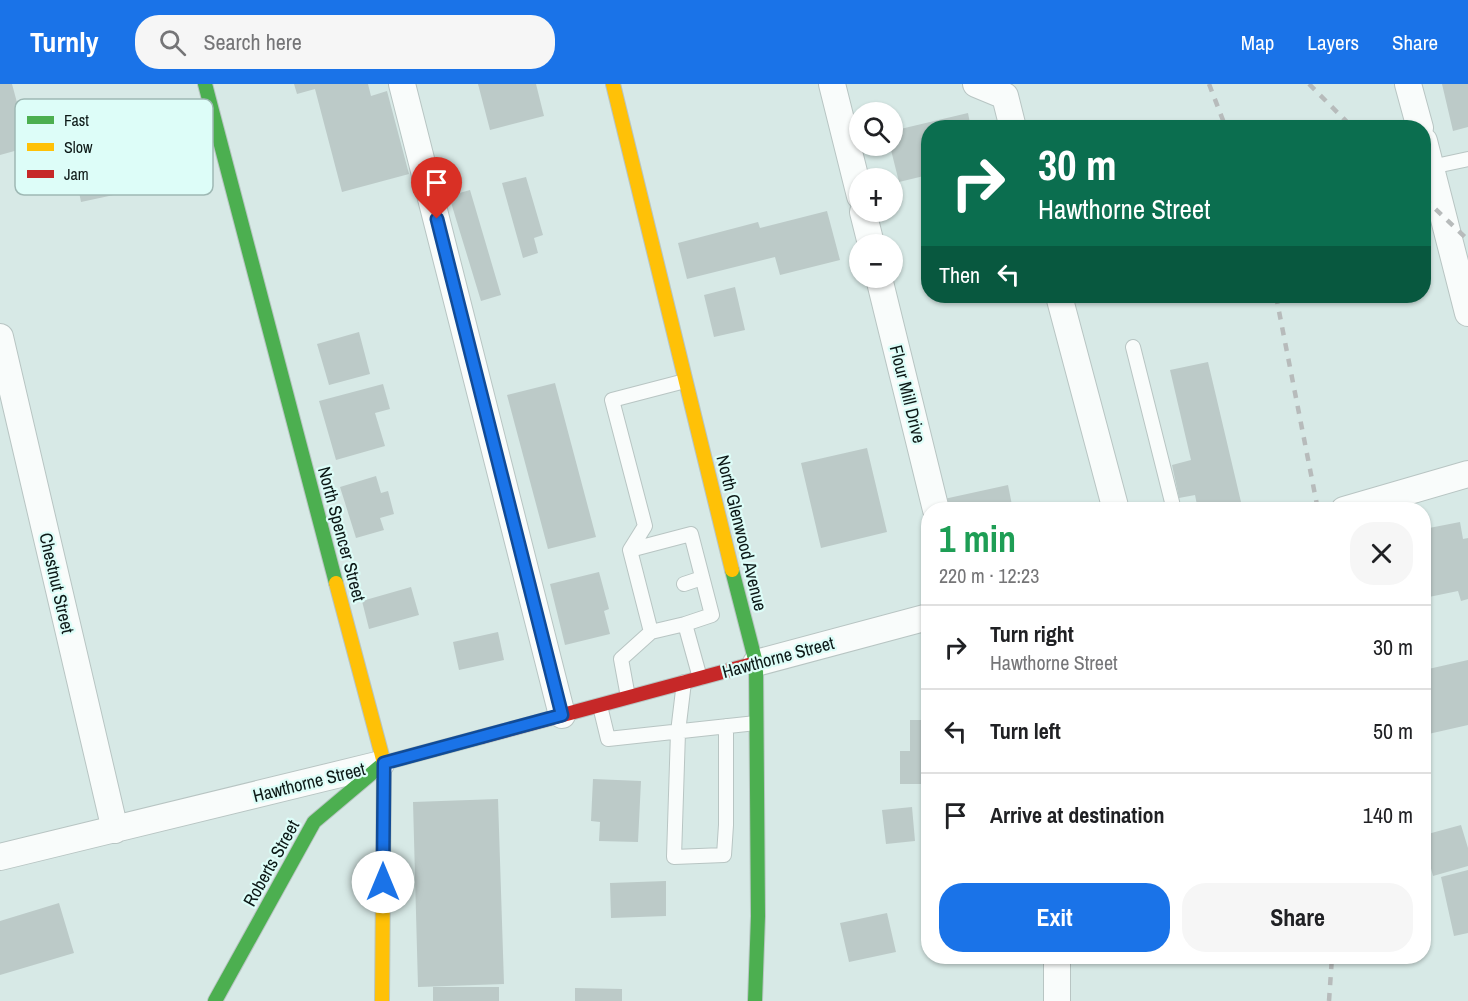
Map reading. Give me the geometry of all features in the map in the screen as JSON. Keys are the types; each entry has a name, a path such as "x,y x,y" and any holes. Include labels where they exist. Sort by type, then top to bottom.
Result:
{"street":[{"name":"North Spencer Street","path":"205,84 209,99"},
{"path":"402,84 562,715"},
{"name":"North Glenwood Avenue","path":"613,84 685,381 712,550 724,597 756,663 756,723 741,843 758,916 755,1001"},
{"path":"832,84 853,168"},
{"path":"976,84 1005,96 1011,120"},
{"path":"1408,84 1418,120"},
{"name":"North Spencer Street","path":"213,114 384,763 382,1001"},
{"path":"1431,167 1468,313"},
{"name":"Flour Mill Drive","path":"881,288 934,502"},
{"path":"1061,303 1114,502"},
{"name":"Chestnut Street","path":"0,337 115,830"},
{"path":"1372,502 1468,474"},
{"name":"Hawthorne Street","path":"0,857 384,763 921,619"},
{"name":"Roberts Street","path":"215,1001 314,822 384,763"},
{"path":"1057,964 1057,1001"}],"lane":[{"path":"1431,167 1468,159"},
{"path":"1133,347 1172,502"},
{"path":"630,550 645,526 612,400 685,381"},
{"path":"630,550 691,534 712,550 702,579"},
{"path":"630,550 647,593 651,632"},
{"path":"684,584 702,579"},
{"path":"628,697 621,659 651,632 712,615 724,597 702,579"},
{"path":"685,624 700,678"},
{"path":"684,682 678,732 680,794 674,857 724,855 741,843 719,826 720,759 726,726"},
{"path":"600,705 608,739 756,723"}],"building":[{"path":"0,84 12,84 16,99 15,151 0,155"},
{"path":"294,84 368,84 371,96 387,91 409,174 342,192 315,89 297,94"},
{"path":"478,84 536,84 544,116 490,130"},
{"path":"1442,84 1468,84 1468,127 1453,131"},
{"path":"968,113 969,120 938,120"},
{"path":"921,124 921,177 903,181 903,168 896,168 892,156 903,156 903,128"},
{"path":"526,177 543,235 534,238 538,253 523,258 502,183"},
{"path":"470,190 501,295 481,301 449,196"},
{"path":"80,195 114,195 81,202"},
{"path":"827,211 840,260 780,275 775,257 687,279 678,243 758,222 760,228"},
{"path":"735,287 745,330 714,337 704,295"},
{"path":"359,332 370,374 329,385 317,344"},
{"path":"1208,362 1241,502 1196,502 1195,495 1179,498 1172,465 1191,460 1170,370"},
{"path":"555,383 596,537 548,549 507,395"},
{"path":"383,384 390,409 375,413 385,446 336,460 319,401"},
{"path":"867,448 887,532 821,548 801,463"},
{"path":"376,476 381,493 388,491 394,514 380,518 384,530 356,538 340,487"},
{"path":"1008,485 1011,502 945,502 944,499"},
{"path":"1460,522 1463,539 1468,538 1468,599 1461,601 1458,591 1431,597 1431,528"},
{"path":"599,572 609,609 604,611 610,634 565,645 550,584"},
{"path":"411,587 419,615 369,629 362,601"},
{"path":"498,632 504,660 459,670 453,642"},
{"path":"1468,660 1468,725 1431,733 1431,668"},
{"path":"910,720 921,720 921,784 900,784 900,751 910,751"},
{"path":"593,779 641,781 638,842 599,841 600,822 591,821"},
{"path":"498,799 504,984 418,987 413,802"},
{"path":"912,807 915,841 886,844 882,810"},
{"path":"1461,825 1468,848 1468,866 1433,876 1431,833"},
{"path":"1468,870 1468,933 1454,936 1441,877"},
{"path":"666,881 666,916 611,918 610,883"},
{"path":"59,903 74,953 0,975 0,921"},
{"path":"887,913 896,952 849,962 840,923"},
{"path":"433,987 499,987 499,1001 433,1001"},
{"path":"575,988 622,989 622,1001 575,1001"}],"railway":[{"path":"1209,84 1223,120"},
{"path":"1309,84 1345,120"},
{"path":"1431,205 1468,240"},
{"path":"1277,303 1316,502"},
{"path":"1329,1001 1332,964"}],"traffic: fast":[{"path":"205,84 209,99"},
{"path":"213,114 336,583"},
{"path":"732,570 756,663 758,916 755,1001"},
{"path":"215,1001 314,822 384,763 481,737"}],"traffic: slow":[{"path":"613,84 732,570"},
{"path":"336,583 384,763 382,1001"}],"traffic: jam":[{"path":"481,737 756,663"}],"route":[{"path":"383,882 384,763 562,715 437,219"}]}
